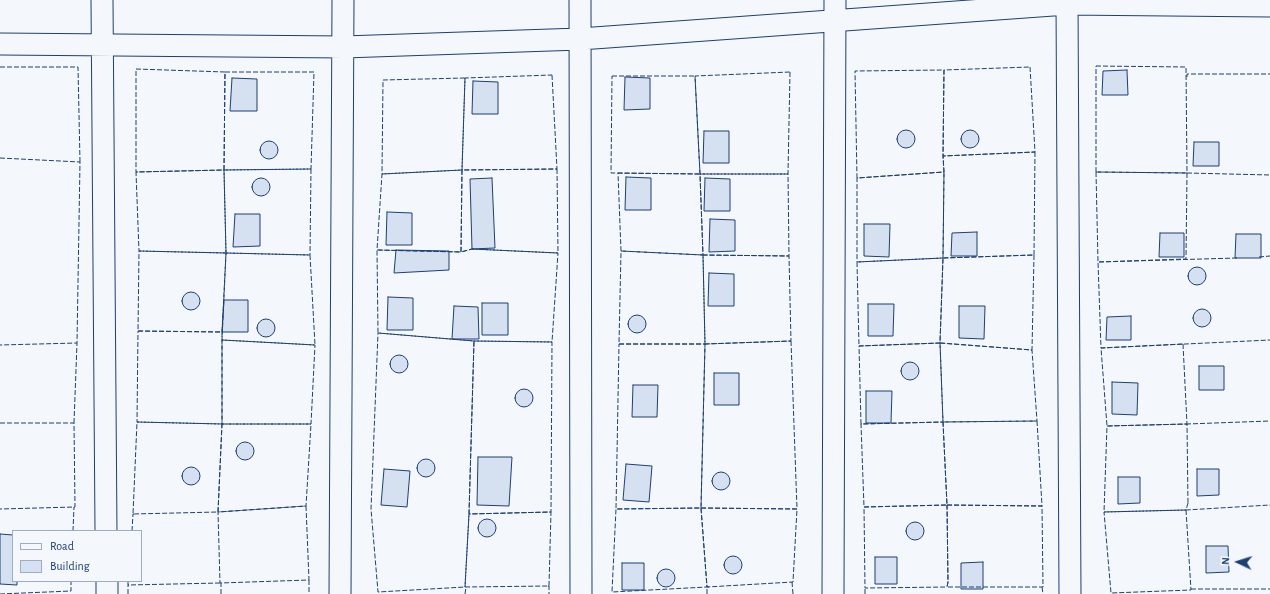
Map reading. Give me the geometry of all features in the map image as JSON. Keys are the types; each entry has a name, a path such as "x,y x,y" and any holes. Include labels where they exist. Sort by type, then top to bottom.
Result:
{"street":[{"path":"102,0 101,44 106,530"},
{"path":"340,594 344,46 343,0"},
{"path":"580,0 581,594"},
{"path":"833,594 834,0"},
{"path":"0,44 344,46 580,39 835,21 1067,2 1270,6"},
{"path":"1067,2 1070,594"},
{"path":"107,582 107,594"}],"building":[{"path":"1127,70 1128,95 1102,95 1103,71"},
{"path":"625,77 650,78 650,109 624,110"},
{"path":"232,78 257,79 257,111 230,111"},
{"path":"473,81 498,82 498,114 472,114"},
{"path":"906,130 912,133 915,139 912,145 906,148 900,145 897,139 900,133"},
{"path":"970,130 976,133 979,139 976,145 970,148 964,145 961,139 964,133"},
{"path":"704,131 729,131 729,163 703,163"},
{"path":"269,141 275,144 278,150 275,156 269,159 263,156 260,150 263,144"},
{"path":"1194,142 1219,142 1219,166 1193,166"},
{"path":"626,177 651,178 651,210 625,210"},
{"path":"261,178 267,181 270,187 267,193 261,196 255,193 252,187 255,181"},
{"path":"492,178 495,248 472,249 470,179"},
{"path":"705,178 730,179 730,211 704,211"},
{"path":"387,212 412,213 412,245 386,245"},
{"path":"235,214 260,214 260,246 233,247"},
{"path":"710,219 735,220 735,251 709,252"},
{"path":"864,224 890,224 889,257 864,256"},
{"path":"977,232 977,256 951,256 952,233"},
{"path":"1160,233 1184,233 1184,257 1159,257"},
{"path":"1236,234 1261,234 1261,258 1235,258"},
{"path":"396,250 449,251 449,270 394,273"},
{"path":"1197,267 1203,270 1206,276 1203,282 1197,285 1191,282 1188,276 1191,270"},
{"path":"709,273 734,274 734,306 708,306"},
{"path":"191,292 197,295 200,301 197,307 191,310 185,307 182,301 185,295"},
{"path":"388,297 413,298 413,330 387,330"},
{"path":"224,300 248,300 248,332 222,332"},
{"path":"482,303 508,303 508,335 482,335"},
{"path":"868,304 894,304 893,336 868,336"},
{"path":"454,306 478,307 479,339 452,339"},
{"path":"959,306 985,306 984,339 959,338"},
{"path":"1202,309 1208,312 1211,318 1208,324 1202,327 1196,324 1193,318 1196,312"},
{"path":"637,315 643,318 646,324 643,330 637,333 631,330 628,324 631,318"},
{"path":"1131,316 1131,340 1106,340 1107,317"},
{"path":"266,319 272,322 275,328 272,334 266,337 260,334 257,328 260,322"},
{"path":"399,355 405,358 408,364 405,370 399,373 393,370 390,364 393,358"},
{"path":"910,362 916,365 919,371 916,377 910,380 904,377 901,371 904,365"},
{"path":"1199,366 1224,366 1224,390 1199,390"},
{"path":"714,373 739,373 739,405 714,405"},
{"path":"1112,382 1138,383 1137,415 1112,414"},
{"path":"633,385 658,385 657,417 632,417"},
{"path":"524,389 530,392 533,398 530,404 524,407 518,404 515,398 518,392"},
{"path":"866,391 892,391 891,423 866,423"},
{"path":"245,442 251,445 254,451 251,457 245,460 239,457 236,451 239,445"},
{"path":"478,457 512,457 509,506 477,505"},
{"path":"426,459 432,462 435,468 432,474 426,477 420,474 417,468 420,462"},
{"path":"626,464 652,466 649,502 623,500"},
{"path":"191,467 197,470 200,476 197,482 191,485 185,482 182,476 185,470"},
{"path":"384,469 410,471 407,507 381,505"},
{"path":"1197,469 1219,469 1219,495 1197,496"},
{"path":"721,472 727,475 730,481 727,487 721,490 715,487 712,481 715,475"},
{"path":"1118,477 1140,477 1140,503 1118,504"},
{"path":"487,519 493,522 496,528 493,534 487,537 481,534 478,528 481,522"},
{"path":"915,522 921,525 924,531 921,537 915,540 909,537 906,531 909,525"},
{"path":"0,534 12,535 12,582 17,582 17,585 0,584"},
{"path":"1206,546 1228,546 1229,572 1206,573"},
{"path":"733,556 739,559 742,565 739,571 733,574 727,571 724,565 727,559"},
{"path":"875,557 897,557 897,584 875,584"},
{"path":"983,562 983,589 961,589 961,563"},
{"path":"622,563 644,563 644,590 622,590"},
{"path":"666,569 672,572 675,578 672,584 666,587 660,584 657,578 660,572"}],"fence":[{"path":"1096,66 1186,67 1187,173 1096,172 1096,66"},
{"path":"0,67 78,67 80,162"},
{"path":"1030,67 1035,152 943,156 944,70 1030,67"},
{"path":"136,69 225,72 224,170 136,172 136,69"},
{"path":"944,70 944,172 857,178 855,71 944,70"},
{"path":"225,72 314,72 311,169 224,170 225,72"},
{"path":"790,72 788,174 700,174 695,76 790,72"},
{"path":"1187,77 1187,74 1270,74"},
{"path":"552,75 557,169 462,170 465,78 552,75"},
{"path":"612,76 695,76 700,174 611,173 612,76"},
{"path":"465,78 462,170 382,174 383,80 465,78"},
{"path":"1035,152 1034,255 943,258 943,156 1035,152"},
{"path":"0,158 80,162 77,343 0,345"},
{"path":"311,169 310,255 226,253 224,170 311,169"},
{"path":"557,169 558,253 472,249 461,252 462,170 557,169"},
{"path":"224,170 226,253 139,251 136,172 224,170"},
{"path":"462,170 461,252 377,250 382,174 462,170"},
{"path":"944,172 943,258 857,262 857,178 944,172"},
{"path":"1096,172 1187,173 1186,259 1098,262 1096,172"},
{"path":"618,173 700,174 703,255 621,251 618,173"},
{"path":"1187,173 1270,175"},
{"path":"700,174 788,174 789,256 703,255 700,174"},
{"path":"472,249 558,253 552,342 474,341 378,333 377,250 461,252 472,249"},
{"path":"139,251 226,253 222,332 138,331 139,251"},
{"path":"621,251 703,255 705,344 619,344 621,251"},
{"path":"226,253 310,255 315,345 222,340 226,253"},
{"path":"703,255 789,256 791,341 705,344 703,255"},
{"path":"1034,255 1032,350 940,343 943,258 1034,255"},
{"path":"1259,257 1270,256"},
{"path":"943,258 940,343 859,346 857,262 943,258"},
{"path":"1237,258 1098,262 1101,348 1270,340"},
{"path":"138,331 222,332 222,424 137,422 138,331"},
{"path":"465,587 469,514 474,341 378,333 371,509 378,592 465,587 549,586 551,512 469,514 465,587"},
{"path":"222,340 315,345 311,424 222,424 222,340"},
{"path":"474,341 552,342 551,512 469,514 474,341"},
{"path":"791,341 797,509 701,508 705,344 791,341"},
{"path":"74,423 77,343"},
{"path":"940,343 1032,350 1037,421 943,422 940,343"},
{"path":"940,343 943,422 861,424 859,346 940,343"},
{"path":"619,344 705,344 701,508 616,509 619,344"},
{"path":"1183,344 1187,424 1107,426 1101,348 1183,344"},
{"path":"1037,421 1042,506 947,505 943,422 1037,421"},
{"path":"1187,425 1270,421"},
{"path":"137,422 222,424 218,512 133,514 137,422"},
{"path":"943,422 947,505 864,507 861,424 943,422"},
{"path":"0,423 74,423 75,507 0,509"},
{"path":"222,424 311,424 306,506 218,512 222,424"},
{"path":"1186,510 1104,512 1107,426 1187,424 1188,504"},
{"path":"1188,503 1186,510 1270,505"},
{"path":"947,505 1042,506 1043,587 947,587 947,505"},
{"path":"947,505 947,587 865,588 864,507 947,505"},
{"path":"306,506 309,580 220,583 218,512 306,506"},
{"path":"73,530 74,507"},
{"path":"701,508 707,587 612,592 616,509 701,508"},
{"path":"701,508 797,509 793,582 707,587 701,508"},
{"path":"1186,510 1191,590 1111,593 1104,512 1186,510"},
{"path":"132,530 134,514"},
{"path":"309,580 309,594"},
{"path":"0,594 71,591 71,582"},
{"path":"128,582 128,585 220,582"},
{"path":"792,582 793,594"},
{"path":"221,583 221,594"},
{"path":"128,594 129,585"},
{"path":"548,586 549,594"},
{"path":"465,594 466,587"},
{"path":"707,594 707,587 709,587"},
{"path":"1042,587 1043,594"},
{"path":"865,594 866,588"},
{"path":"1191,589 1270,589"}]}
